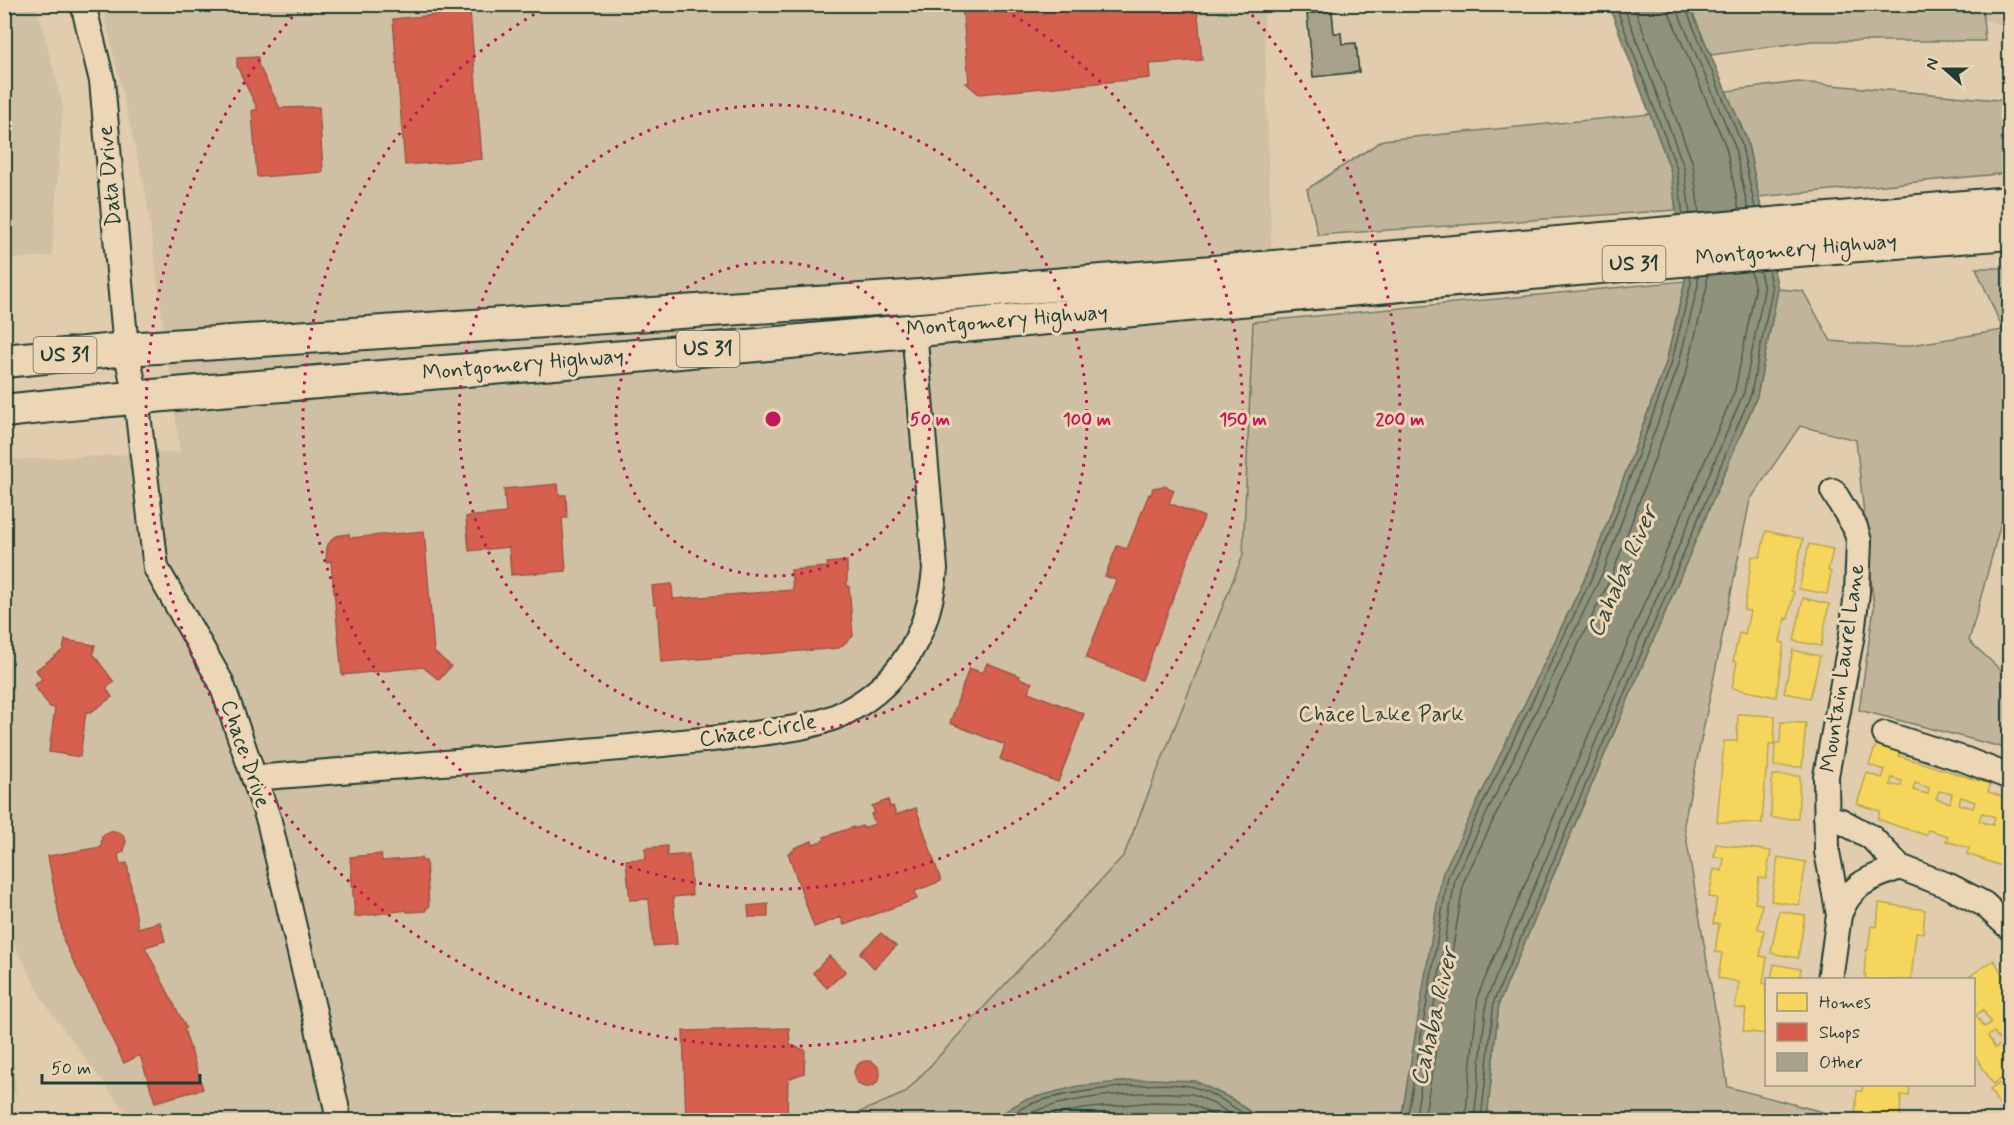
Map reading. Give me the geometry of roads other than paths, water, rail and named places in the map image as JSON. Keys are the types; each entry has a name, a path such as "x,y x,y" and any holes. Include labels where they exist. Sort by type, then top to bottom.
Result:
{"main road":[{"name":"Montgomery Highway","path":"4,411 136,397 914,330 1411,270 1855,230 2010,203"},
{"name":"Montgomery Highway","path":"1855,230 2010,233"},
{"name":"Montgomery Highway","path":"4,361 126,349 907,297 1411,270"}],"street":[{"name":"Data Drive","path":"84,4 102,81 126,349 136,397"},
{"name":"Chace Circle","path":"254,778 707,740 807,727 857,706 876,692 909,656 928,614 933,593 935,569 914,330"},
{"name":"Chace Drive","path":"136,397 156,568 220,682 269,821 338,1120"},
{"name":"Mountain Laurel Lane","path":"1833,491 1855,527 1859,541 1857,592 1852,634 1826,776 1828,859 1839,915"},
{"path":"1885,734 2010,777"},
{"path":"1826,817 1841,821 1871,837 1900,867 1949,886 1984,904 2008,923"},
{"name":"Mountain Laurel Lane","path":"1830,978 1839,915 1848,895 1862,883 1900,867"}],"water":[{"name":"Cahaba River","path":"1609,5 1689,5 1747,140 1778,289 1757,396 1499,1003 1487,1120 1401,1120 1442,875 1592,564 1666,363 1685,281 1671,171"},
{"path":"1152,1079 1195,1081 1232,1099 1262,1120 991,1120 1024,1100 1078,1086"}],"park label":[{"name":"Chace Lake Park","path":"1381,715"}]}
